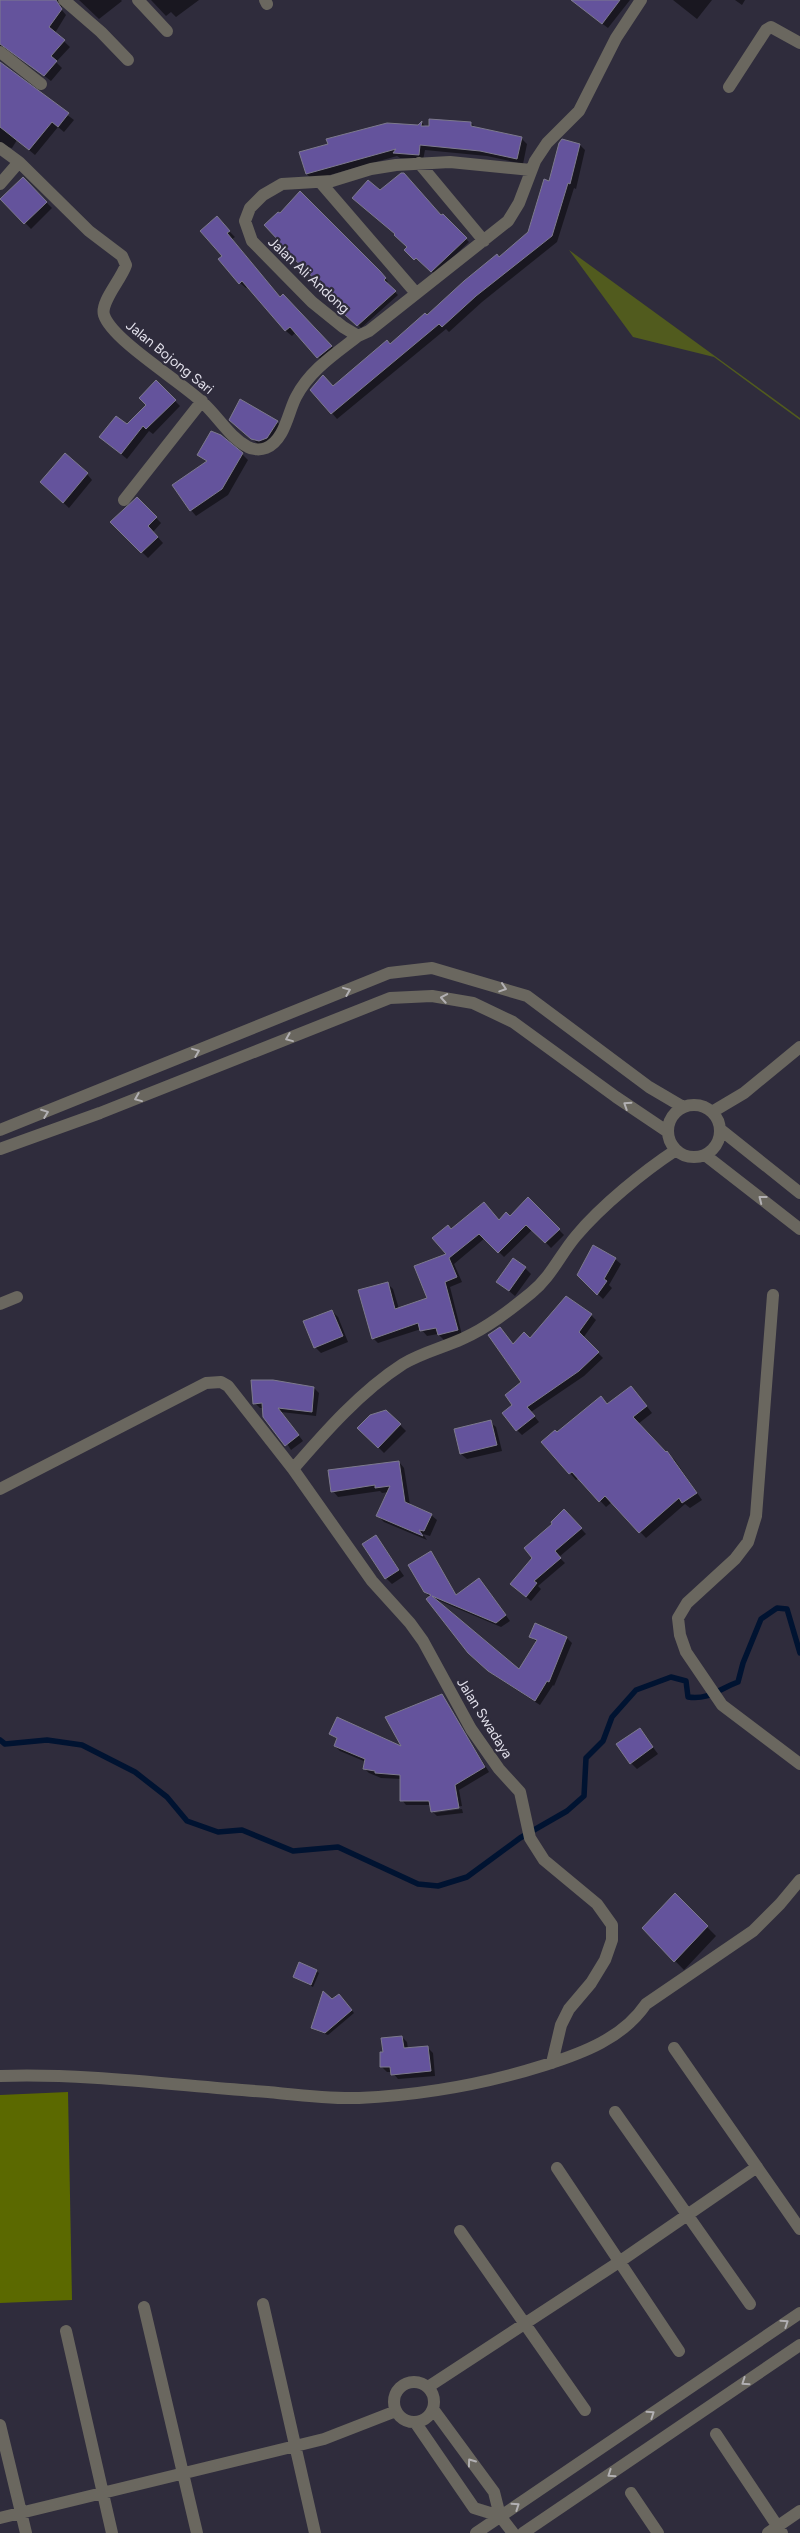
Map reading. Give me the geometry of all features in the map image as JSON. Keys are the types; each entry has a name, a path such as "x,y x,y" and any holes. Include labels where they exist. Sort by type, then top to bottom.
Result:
{"street":[{"path":"64,0 85,16 128,60"},
{"path":"138,0 167,31"},
{"path":"358,336 369,331 415,292 484,242 508,220 515,211 531,170 548,143 579,111 592,90 616,38 642,0"},
{"path":"729,87 766,30 771,28 800,43"},
{"path":"0,52 41,84"},
{"name":"Jalan Bojong Sari","path":"0,148 19,162 89,231 125,260 126,265 123,276 104,302 103,312 107,323 127,343 202,401 225,427 248,447 256,449 266,448 278,437 296,397 312,373 358,336"},
{"path":"0,184 19,162"},
{"path":"418,163 484,242"},
{"name":"Jalan Ali Andong","path":"358,336 331,318 264,256 252,241 245,226 250,208 272,188 296,182 321,183 382,166 418,163 472,163 531,170"},
{"path":"321,183 415,292"},
{"path":"124,500 202,401"},
{"path":"0,1130 389,973 432,968 527,996 649,1086 684,1107"},
{"path":"0,1149 100,1113 390,998 432,996 473,1003 513,1022 616,1097 668,1132"},
{"path":"712,1112 744,1093 800,1047"},
{"path":"721,1130 716,1144 705,1155 695,1157 685,1155 676,1150 671,1143 668,1132 670,1122 675,1113 684,1107 698,1106 712,1112 718,1120 721,1130 800,1193"},
{"path":"293,1469 363,1396 403,1364 468,1336 533,1292 553,1270 583,1229 651,1167 676,1150"},
{"path":"705,1155 800,1229"},
{"path":"773,1295 756,1516 748,1542 735,1559 687,1603 678,1618 680,1635 686,1652 722,1705 800,1764"},
{"path":"0,1304 17,1298"},
{"name":"Jalan Swadaya","path":"0,1489 211,1381 221,1382 228,1386 293,1469 372,1581 410,1623 423,1641 471,1730 499,1769 520,1792 530,1838 544,1860 597,1904 612,1925 612,1940 604,1960 591,1983 569,2009 561,2025 552,2063"},
{"path":"0,2076 108,2079 357,2098 435,2091 552,2063 592,2048 615,2034 640,2013 646,2004 753,1931 780,1904 800,1880"},
{"path":"674,2048 800,2229"},
{"path":"615,2112 750,2304"},
{"path":"428,2387 523,2323 619,2262 757,2167"},
{"path":"557,2168 679,2351"},
{"path":"460,2231 585,2410"},
{"path":"263,2304 315,2533"},
{"path":"144,2307 197,2533"},
{"path":"476,2533 800,2313"},
{"path":"66,2331 112,2533"},
{"path":"524,2533 800,2345"},
{"path":"421,2383 428,2387 434,2401 433,2409 423,2420 407,2421 396,2411 395,2395 405,2384 421,2383"},
{"path":"433,2409 494,2492 500,2516 513,2533"},
{"path":"0,2518 324,2440 396,2411"},
{"path":"415,2422 474,2508 500,2516"},
{"path":"0,2425 26,2533"},
{"path":"716,2434 776,2531 800,2511"},
{"path":"631,2493 658,2533"}],"green space":[{"path":"569,250 800,418 800,420 714,357 633,337"},
{"path":"68,2092 72,2300 0,2303 0,2095"}],"building":[{"path":"0,0 56,0 62,9 49,27 65,40 51,56 57,61 44,76 0,44"},
{"path":"571,0 620,0 602,24"},
{"path":"0,62 69,113 58,127 52,122 29,150 0,127"},
{"path":"429,119 471,122 471,126 522,137 517,159 480,151 420,145 419,155 393,153 396,149 306,174 299,152 328,144 326,139 387,123 418,125 422,121 421,126 429,126"},
{"path":"562,139 580,144 570,184 568,183 552,236 476,296 442,327 439,324 331,414 310,390 323,375 333,386 387,340 390,344 425,313 427,315 497,254 499,257 528,232 544,179 549,181 559,143"},
{"path":"401,173 404,173 441,215 443,214 467,238 431,272 404,250 407,247 395,234 352,198 368,180 380,190"},
{"path":"23,177 47,202 24,224 0,199"},
{"path":"300,191 380,271 386,278 384,280 396,291 357,326 344,314 307,271 277,243 279,241 264,225 278,212 280,213"},
{"path":"217,216 230,231 227,233 280,297 283,294 332,346 317,358 290,327 285,331 242,281 239,284 218,259 222,256 200,231"},
{"path":"156,380 176,400 146,429 143,426 121,454 99,437 116,416 127,424 146,405 139,398"},
{"path":"240,399 278,421 267,438 259,441 251,439 229,420"},
{"path":"211,431 221,435 243,453 222,489 190,511 172,485 207,461 197,455"},
{"path":"65,453 88,473 63,503 40,482"},
{"path":"137,497 157,517 148,526 158,537 141,553 110,522"},
{"path":"528,1197 560,1229 545,1243 526,1225 498,1253 479,1234 449,1258 457,1277 445,1282 458,1330 438,1335 436,1328 420,1331 418,1323 372,1339 358,1290 388,1282 395,1309 427,1298 414,1266 446,1254 432,1238 448,1225 451,1229 484,1202 499,1220 506,1212 510,1216"},
{"path":"593,1245 616,1258 604,1279 607,1281 597,1295 577,1275"},
{"path":"513,1258 526,1267 509,1291 496,1282"},
{"path":"566,1296 592,1314 579,1332 599,1352 579,1371 527,1407 535,1416 516,1431 502,1413 512,1405 505,1395 521,1382 488,1335 500,1327 513,1344 524,1332 530,1338"},
{"path":"332,1310 343,1336 314,1348 303,1321"},
{"path":"251,1380 273,1380 314,1387 312,1412 278,1408 299,1435 285,1446 263,1417 262,1403 253,1404"},
{"path":"631,1386 647,1406 633,1417 667,1451 697,1493 682,1503 679,1498 639,1533 605,1496 599,1502 572,1472 569,1474 541,1442 555,1430 557,1432 601,1396 607,1404"},
{"path":"386,1410 401,1424 378,1448 357,1428 370,1415"},
{"path":"491,1420 497,1445 460,1454 454,1429"},
{"path":"399,1461 405,1502 432,1514 424,1531 419,1530 423,1536 376,1516 390,1486 375,1488 375,1485 331,1492 328,1470"},
{"path":"564,1509 582,1528 555,1551 561,1558 534,1581 537,1583 526,1597 510,1584 532,1558 524,1548 552,1524 551,1522"},
{"path":"376,1535 399,1570 385,1579 362,1544"},
{"path":"431,1551 456,1595 479,1578 506,1615 496,1623 432,1596 519,1669 537,1640 529,1637 535,1623 567,1637 549,1682 547,1681 535,1701 488,1671 468,1653 426,1599 431,1595 424,1592 408,1565"},
{"path":"442,1694 485,1767 455,1785 459,1808 431,1812 429,1801 400,1801 400,1775 375,1773 375,1771 363,1769 365,1759 334,1746 337,1738 329,1734 337,1717 401,1746 385,1717"},
{"path":"640,1728 653,1747 630,1764 616,1744"},
{"path":"675,1893 708,1926 674,1962 642,1928"},
{"path":"299,1962 317,1970 311,1985 293,1977"},
{"path":"323,1991 332,1999 339,1994 352,2010 325,2033 311,2028"},
{"path":"402,2036 404,2048 428,2046 431,2071 391,2075 390,2067 380,2067 380,2052 383,2052 381,2038"}],"waterway":[{"path":"0,1740 5,1744 47,1740 82,1745 135,1772 167,1797 187,1821 218,1832 242,1830 293,1851 338,1847 418,1884 438,1886 467,1877 520,1838 567,1811 584,1796 586,1758 603,1741 612,1717 636,1690 671,1677 686,1681 688,1697 695,1698 708,1695 738,1682 743,1663 761,1619 777,1608 787,1609 800,1653"}]}
